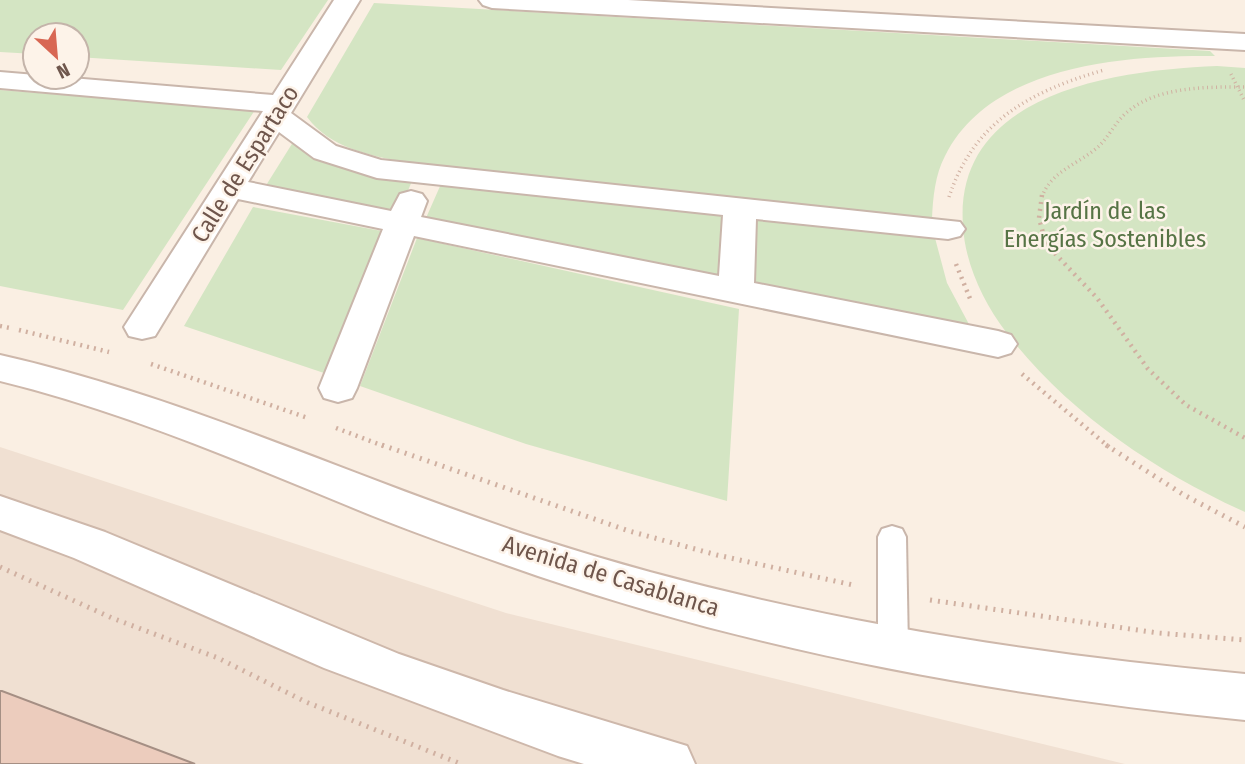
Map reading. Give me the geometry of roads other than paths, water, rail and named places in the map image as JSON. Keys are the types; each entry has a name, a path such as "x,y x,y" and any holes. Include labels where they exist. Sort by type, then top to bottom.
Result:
{"street":[{"name":"Calle de Espartaco","path":"142,327 347,0"},
{"path":"492,0 1245,42"},
{"path":"0,58 21,60"},
{"path":"91,66 285,100 325,152 377,169 948,229"},
{"path":"0,80 285,100"},
{"path":"338,388 422,173"},
{"path":"229,188 998,344"},
{"path":"736,292 740,207"},
{"name":"Avenida de Casablanca","path":"0,368 138,407 233,439 446,525 621,582 775,624 893,649 1063,676 1245,697"},
{"path":"0,513 47,526 234,609 458,699 668,764"}],"lane":[{"path":"892,537 893,649"}],"park label":[{"name":"Jardín de las Energías Sostenibles","path":"1105,225"}]}
